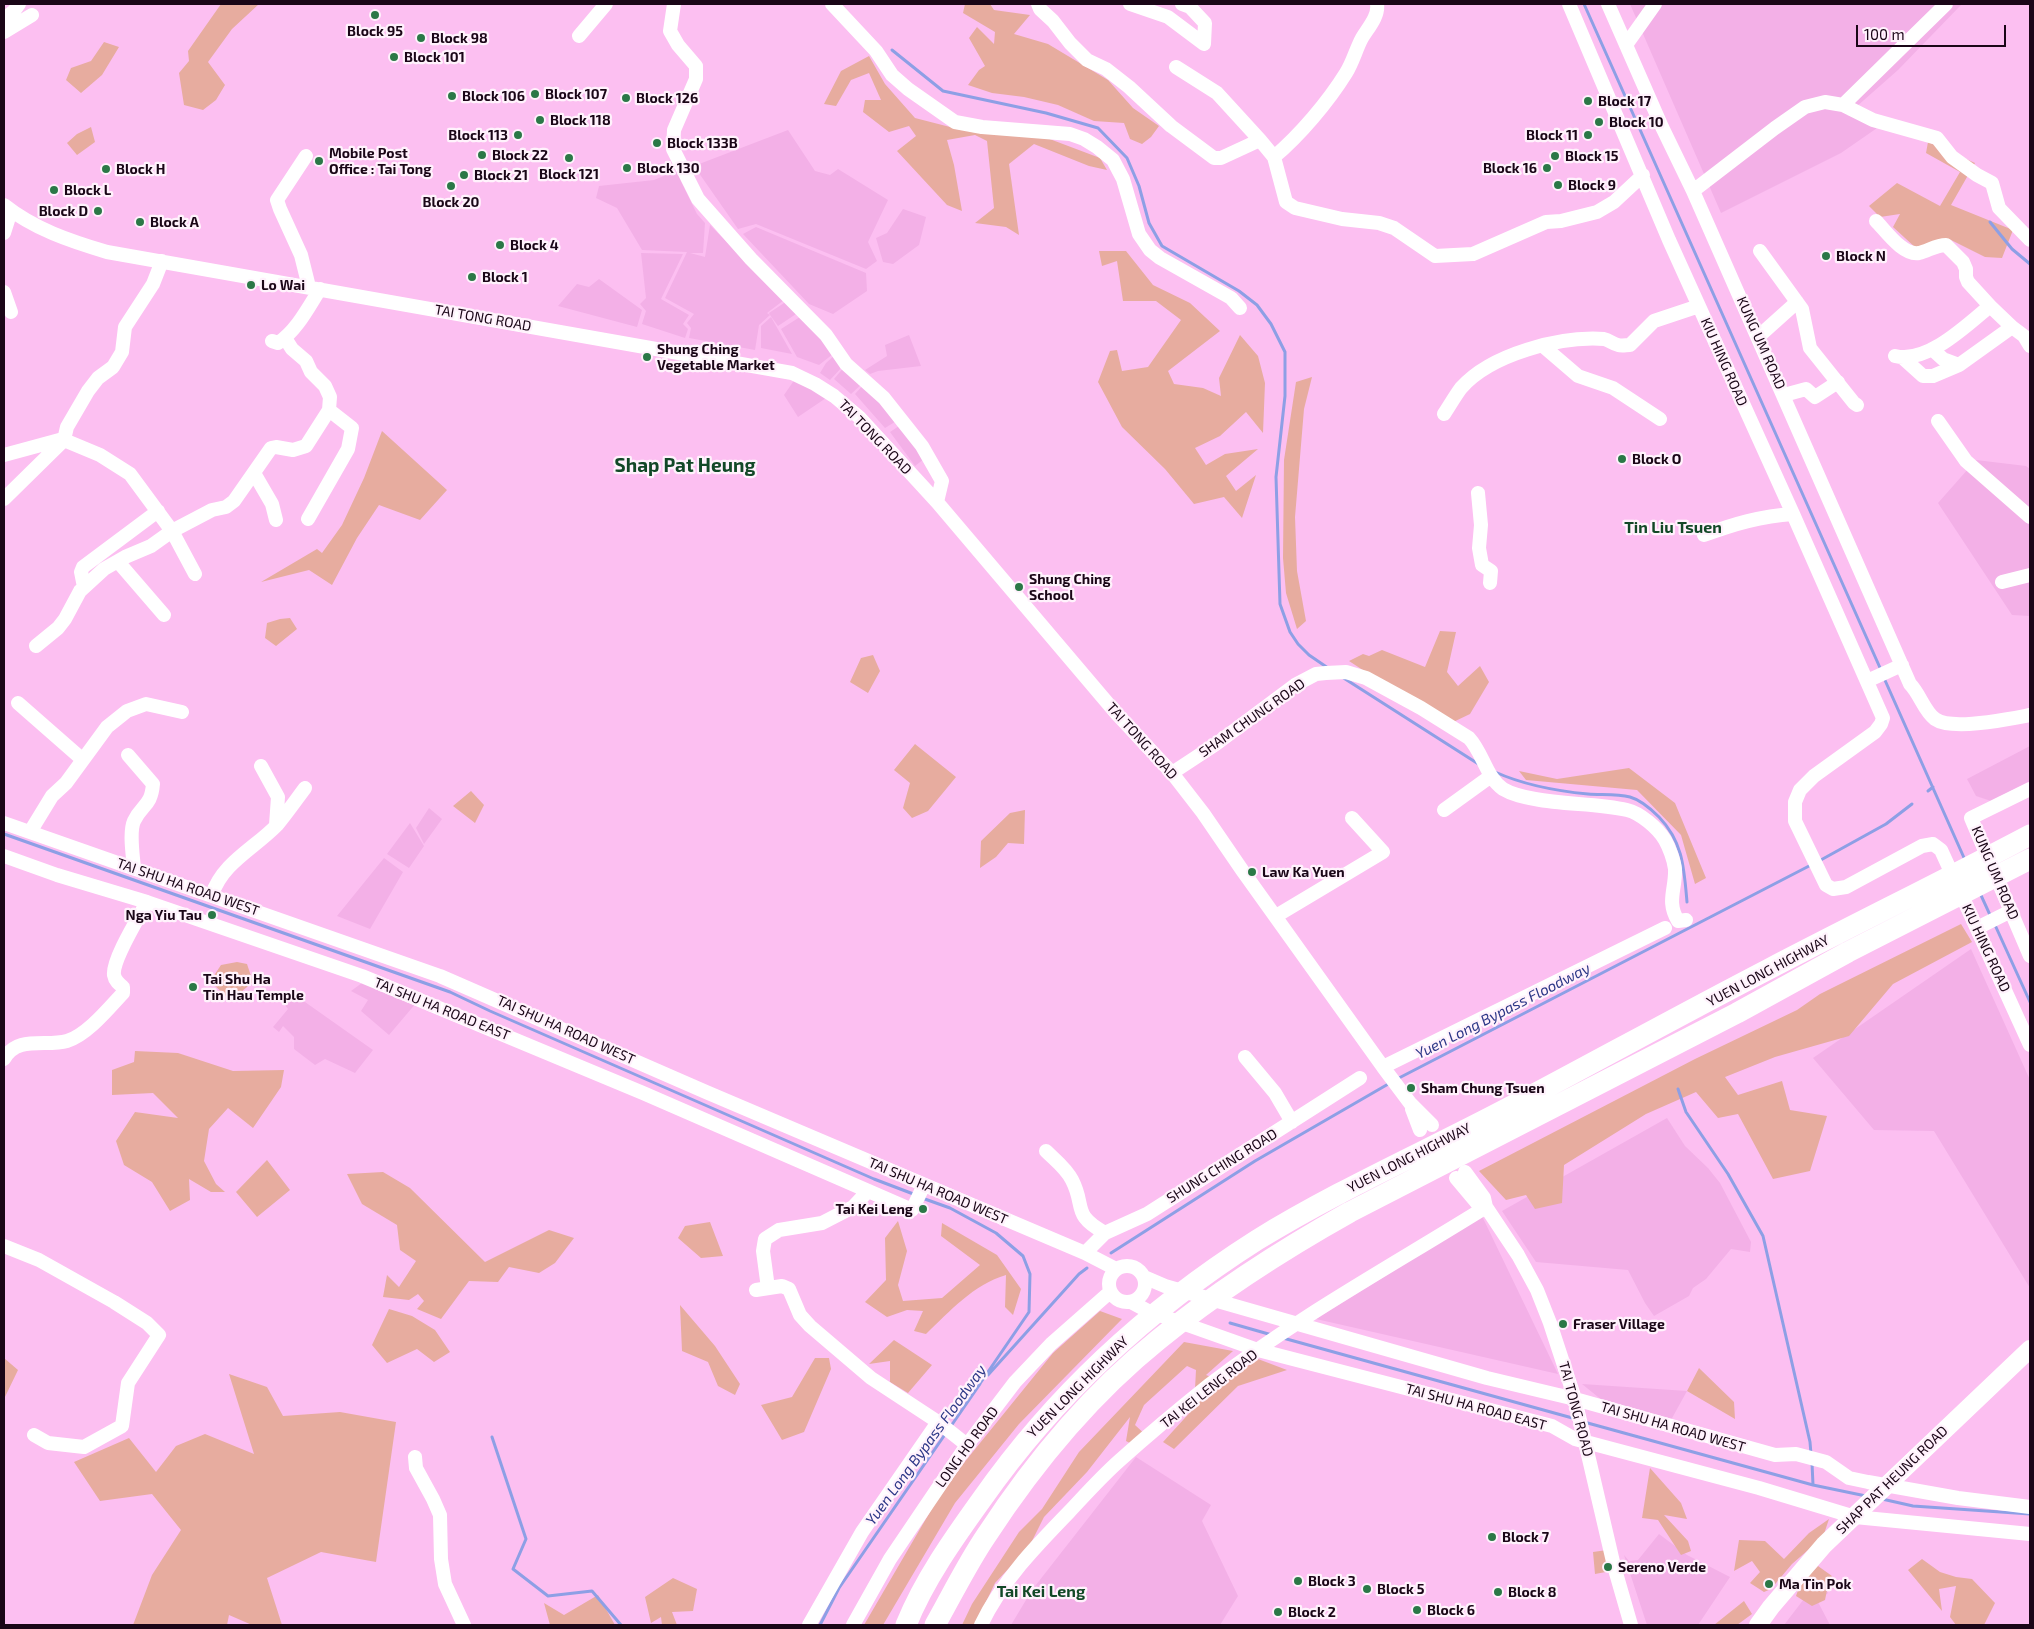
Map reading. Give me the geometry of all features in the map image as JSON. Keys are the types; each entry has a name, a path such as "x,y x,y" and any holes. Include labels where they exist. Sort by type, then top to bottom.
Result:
{"highway":[{"name":"YUEN LONG HIGHWAY","path":"935,1625 985,1537 1029,1476 1101,1392 1166,1333 1230,1284 1304,1237 1350,1212 1720,1022 1848,952 1947,902 2001,862 2030,835"},
{"name":"YUEN LONG HIGHWAY","path":"907,1622 964,1524 1008,1462 1030,1435 1064,1398 1140,1326 1205,1276 1258,1240 1330,1199 1518,1103 1767,970 1938,883 2001,862 2030,859"}],"main road":[{"name":"SHAP PAT HEUNG ROAD","path":"1757,1623 1824,1545 2030,1349"}],"street":[{"path":"4,19 19,4"},
{"path":"579,36 606,4"},
{"path":"674,4 670,31 678,45 696,66 696,79 674,130 673,150 698,199 751,259 826,335 846,364 884,398 922,446 942,481 937,502"},
{"path":"832,4 876,51 892,75 955,122 1070,134 1084,139 1097,147 1113,160 1123,179 1139,234 1150,250 1232,305"},
{"path":"1038,4 1040,9 1053,21 1070,44 1087,60 1106,69 1129,87 1171,126 1214,158 1221,158 1260,140"},
{"path":"1130,4 1168,17 1204,44 1205,22 1188,5"},
{"path":"1274,157 1288,145 1327,100 1347,72 1361,40 1375,16 1376,4"},
{"name":"KIU HING ROAD","path":"1569,4 1669,240 1793,514 1882,718 1882,724 1875,732 1814,776 1800,790 1795,802 1796,821 1826,885 1833,889 1846,887 1922,846 1933,844 1941,850 2030,1045"},
{"name":"KUNG UM ROAD","path":"1608,4 1784,395 1910,684 1916,690 1930,715 1943,722 1979,723 2030,716"},
{"path":"1626,45 1655,4"},
{"path":"1843,105 1946,4"},
{"path":"4,32 32,15"},
{"path":"1176,67 1217,93 1274,157 1286,202 1295,208 1342,219 1378,223 1394,228 1435,256 1473,254 1546,222 1561,222 1597,212 1614,202 1643,175"},
{"path":"1693,191 1774,128 1805,107 1825,102 1843,105 1873,120 1937,138 1952,157 1992,183 1999,208 2030,240"},
{"path":"36,646 65,619 76,596 104,569 150,546 172,531 212,510 226,507 234,501 271,448 293,450 306,446 329,410 330,397 325,386 312,372 306,360 278,340 301,320 315,288 280,209 278,200 306,156"},
{"path":"4,233 7,208"},
{"name":"TAI TONG ROAD","path":"7,208 29,223 69,240 107,252 792,373 834,396 859,417 937,502 1116,713 1172,773 1426,1127"},
{"path":"1876,221 1904,250 1912,254 1921,253 1939,245 1946,246 1962,262 1966,269 1968,282 1990,306 2024,336 2030,346"},
{"path":"1760,251 1805,315 1810,348 1857,405"},
{"path":"4,499 64,439 67,427 88,391 98,378 112,367 122,352 125,327 153,284 162,261"},
{"path":"4,292 11,312"},
{"path":"1758,337 1797,302"},
{"path":"1444,414 1461,388 1484,369 1522,350 1556,343 1606,339 1618,345 1630,345 1654,321 1699,306"},
{"path":"1990,306 1943,344 1932,349 1899,357 1924,376 1933,376 1959,365 2012,327"},
{"path":"1543,346 1578,376 1613,388 1660,419"},
{"path":"1932,349 1943,359 1959,365"},
{"path":"1784,395 1806,388 1815,397 1838,382"},
{"path":"308,519 348,449 351,438 352,428 329,410"},
{"path":"1938,421 1966,461 2030,517"},
{"path":"4,455 64,439 100,455 130,474 172,531 195,574"},
{"path":"254,473 272,504 276,520"},
{"path":"1478,493 1482,565 1491,571 1490,583"},
{"path":"84,587 81,572 83,567 158,511"},
{"path":"1704,535 1742,522 1770,516 1793,514"},
{"path":"120,560 120,564 164,615"},
{"path":"2002,582 2030,575"},
{"path":"1867,681 1902,665"},
{"name":"SHAM CHUNG ROAD","path":"1172,773 1216,744 1295,685 1316,674 1346,672 1366,678 1469,738 1494,780"},
{"path":"18,703 83,760"},
{"path":"30,832 52,796 66,783 107,727 127,711 146,704 182,712"},
{"path":"128,755 153,784 152,798 133,822 134,868"},
{"path":"261,766 278,797 276,825"},
{"path":"1444,810 1494,780 1515,795 1550,802 1628,810 1645,820 1665,839 1675,868 1672,900 1673,912 1678,921 1686,920"},
{"path":"212,895 219,878 236,860 276,825 306,788"},
{"name":"KUNG UM ROAD","path":"2030,789 1971,818 2030,956"},
{"path":"1276,916 1383,852 1352,818"},
{"name":"TAI SHU HA ROAD WEST","path":"4,823 440,976 706,1092 1085,1253 1116,1269 1125,1266 1134,1267 1144,1277 1165,1286 1293,1327 1774,1455 1796,1454 1819,1460 1826,1462 1849,1478 1886,1487 2030,1506"},
{"name":"TAI SHU HA ROAD EAST","path":"4,856 57,875 147,902 362,976 428,1002 912,1210 924,1185"},
{"path":"4,1059 14,1048 25,1043 51,1044 69,1040 97,1020 123,993 123,988 116,982 114,973 118,957 147,902"},
{"path":"1977,928 2011,911"},
{"path":"1383,1067 1665,928"},
{"path":"1245,1057 1275,1093 1292,1122"},
{"name":"SHUNG CHING ROAD","path":"1085,1253 1105,1233 1147,1214 1360,1078"},
{"path":"1046,1151 1062,1166 1072,1181 1084,1217 1093,1226 1105,1233"},
{"name":"TAI TONG ROAD","path":"1461,1175 1484,1198 1486,1207 1518,1255 1537,1290 1550,1323 1576,1402 1614,1566 1631,1625"},
{"path":"868,1191 853,1207 822,1223 779,1230 765,1239 762,1251 762,1289 782,1286 789,1289 800,1315 810,1326 871,1378 938,1422 965,1443"},
{"name":"TAI KEI LENG ROAD","path":"981,1625 990,1607 1014,1570 1118,1461 1209,1385 1354,1287 1486,1207"},
{"path":"4,1246 48,1264 147,1323 159,1335 128,1383 122,1426 84,1447 48,1443 34,1435"},
{"path":"1116,1269 1110,1276 1108,1284 1110,1292 1122,1302 1136,1300 1144,1290 1144,1277"},
{"name":"LONG HO ROAD","path":"853,1625 887,1563 965,1443 1015,1382 1051,1344 1110,1292"},
{"name":"TAI SHU HA ROAD EAST","path":"1130,1302 1148,1311 1262,1348 1552,1426 1575,1439 1585,1439 1857,1514 2030,1534"},
{"path":"809,1625 862,1532 938,1422"},
{"path":"415,1457 416,1468 434,1499 440,1515 441,1559 445,1584 464,1625"}],"shaded area":[{"path":"221,4 259,4 232,29 208,62 225,85 216,100 203,110 184,105 179,73 189,61 188,51"},
{"path":"965,4 990,4 994,10 1030,15 1014,34 1048,44 1108,80 1133,108 1159,126 1151,137 1142,144 1130,139 1124,123 1094,121 1058,105 1024,97 992,93 968,85 979,70 985,66 969,38 977,27 994,44 995,32 963,13"},
{"path":"1630,4 1962,4 1898,70 1847,115 1880,126 1841,153 1721,213"},
{"path":"104,42 119,47 102,75 81,93 66,80 71,68 91,61"},
{"path":"869,56 885,84 915,118 950,127 1047,138 1100,158 1107,170 1089,166 1034,144 1009,164 1019,235 1006,227 975,223 994,208 987,141 975,135 947,140 954,165 962,211 947,205 897,151 916,136 909,126 889,132 863,112 865,100 881,100 869,73 851,80 836,106 824,104 841,71"},
{"path":"91,127 95,142 77,155 67,143 77,134"},
{"path":"788,130 815,171 830,175 838,169 888,200 868,242 877,261 866,269 756,224 738,229 694,166"},
{"path":"1928,142 1975,163 1951,205 2013,230 2002,258 1985,257 1949,239 1917,249 1893,227 1900,214 1880,217 1869,206 1897,183 1940,206 1960,172 1926,153"},
{"path":"676,171 697,214 705,223 703,253 690,253 705,257 710,225 784,300 767,313 770,315 759,325 755,350 689,338 691,328 687,323 694,314 665,298 687,252 642,250 617,208 596,198 599,186 654,180"},
{"path":"903,209 926,217 919,245 893,264 883,262 876,238 887,233"},
{"path":"756,227 866,273 867,291 833,314 809,304 743,234"},
{"path":"1099,251 1126,251 1153,285 1190,303 1220,331 1168,371 1174,384 1203,388 1221,396 1219,378 1240,335 1258,356 1265,383 1263,433 1246,412 1220,436 1195,448 1206,465 1225,454 1258,449 1226,476 1236,491 1256,475 1242,518 1224,497 1194,504 1165,469 1122,427 1098,382 1110,351 1117,350 1122,371 1148,367 1181,320 1156,301 1123,301 1117,261 1102,266"},
{"path":"641,253 683,254 661,299 689,315 683,324 688,329 685,338 642,324 646,311 640,304 646,298"},
{"path":"599,279 642,310 637,327 558,306 577,284 589,287"},
{"path":"790,299 799,312 778,326 769,313"},
{"path":"803,315 833,354 819,365 797,357 781,329"},
{"path":"771,317 792,354 761,348 761,326"},
{"path":"909,335 921,366 878,371 870,374 865,370 887,356 885,345"},
{"path":"836,354 844,365 830,380 820,373 826,363"},
{"path":"845,366 863,383 851,394 834,379"},
{"path":"1312,377 1304,409 1295,517 1297,571 1306,621 1297,629 1286,593 1283,558 1284,460 1296,382"},
{"path":"795,379 826,398 798,417 784,395"},
{"path":"864,384 898,420 885,428 855,394"},
{"path":"899,426 924,459 915,466 890,432"},
{"path":"382,431 447,490 420,520 379,505 357,538 332,585 309,570 261,582 317,549 322,553 342,525 364,478"},
{"path":"1976,460 2026,466 2030,469 2030,616 2012,615 1938,503"},
{"path":"290,618 297,629 276,646 265,638 267,623"},
{"path":"1440,631 1456,632 1447,672 1458,686 1480,666 1489,682 1470,714 1447,725 1349,661 1363,654 1369,656 1382,650 1425,667"},
{"path":"873,655 880,671 868,693 850,682 861,658"},
{"path":"915,744 956,777 928,811 912,818 903,808 910,783 894,770"},
{"path":"2030,746 2030,781 1991,801 1976,796 1967,779"},
{"path":"1629,768 1675,803 1706,878 1695,884 1681,835 1637,790 1526,780 1519,771 1557,779"},
{"path":"471,791 484,805 475,823 453,806"},
{"path":"429,808 442,819 424,844 416,828"},
{"path":"1025,810 1024,844 1008,843 996,857 980,868 981,841 1010,813"},
{"path":"410,823 424,846 409,868 387,854"},
{"path":"384,858 403,872 370,929 337,916"},
{"path":"1961,924 1972,942 1893,984 1849,1036 1775,1057 1725,1077 1738,1095 1782,1081 1790,1110 1827,1116 1810,1171 1773,1179 1738,1114 1718,1118 1696,1092 1646,1114 1564,1165 1562,1203 1535,1209 1526,1195 1506,1200 1479,1171 1695,1059 1797,1010 1820,994"},
{"path":"1971,949 2030,1080 2030,1288 1934,1131 1874,1130 1813,1058"},
{"path":"237,962 247,964 253,982 241,992 226,996 214,985 213,977 221,965"},
{"path":"366,980 417,1002 389,1035 361,1011 368,1000 351,991"},
{"path":"288,990 373,1050 355,1073 325,1059 315,1065 294,1049 294,1037 283,1026 279,1032 273,1027 288,1009 279,997"},
{"path":"135,1051 178,1053 233,1071 284,1070 281,1087 253,1128 228,1108 209,1129 204,1161 216,1184 225,1192 211,1192 189,1179 190,1200 170,1211 152,1182 124,1165 116,1141 135,1112 178,1118 153,1093 112,1095 112,1070 134,1062"},
{"path":"1667,1118 1685,1146 1708,1168 1720,1183 1751,1242 1750,1252 1731,1249 1706,1279 1693,1288 1689,1296 1654,1316 1628,1270 1536,1262 1502,1211"},
{"path":"267,1160 290,1190 257,1217 236,1192"},
{"path":"383,1172 410,1188 485,1262 549,1230 574,1238 555,1263 539,1273 509,1267 498,1282 469,1281 441,1319 417,1309 424,1301 418,1294 409,1300 383,1297 387,1275 399,1287 416,1261 400,1250 397,1225 362,1204 347,1174"},
{"path":"1482,1216 1558,1374 1316,1319"},
{"path":"898,1221 907,1251 898,1285 903,1301 942,1298 980,1265 941,1236 942,1223 997,1255 1021,1289 1013,1315 1005,1307 1006,1275 994,1279 973,1292 926,1334 914,1331 923,1311 907,1310 887,1317 865,1302 886,1280 885,1238"},
{"path":"710,1222 723,1256 701,1258 678,1238 685,1226"},
{"path":"680,1305 715,1346 740,1384 735,1395 718,1386 708,1362 682,1351"},
{"path":"389,1309 412,1316 435,1330 450,1352 434,1362 417,1349 387,1363 372,1345"},
{"path":"1100,1311 1122,1319 1019,1424 955,1503 883,1625 864,1625 934,1505 963,1464 1053,1353"},
{"path":"894,1340 932,1365 908,1393 890,1382 890,1361 869,1364"},
{"path":"1184,1342 1233,1351 1206,1375 1224,1382 1258,1359 1287,1370 1238,1386 1174,1449 1163,1442 1194,1408 1196,1370 1187,1366 1144,1405 1135,1425 1148,1437 1139,1448 1126,1441 1130,1417 1087,1472 1044,1517 1029,1547 995,1583 975,1625 962,1625 972,1604 1019,1532 1042,1509 1079,1452"},
{"path":"4,1358 18,1370 4,1399"},
{"path":"815,1358 829,1358 831,1369 804,1432 782,1440 761,1405 792,1397"},
{"path":"1699,1368 1734,1402 1735,1419 1687,1391"},
{"path":"229,1374 267,1387 283,1416 340,1412 396,1422 376,1562 321,1552 267,1578 282,1625 252,1625 229,1615 227,1625 133,1625 152,1575 181,1530 152,1494 100,1501 74,1462 129,1438 156,1472 176,1446 205,1434 254,1454"},
{"path":"1582,1384 1687,1391 1671,1420 1603,1401"},
{"path":"1136,1457 1211,1505 1202,1521 1238,1596 1220,1625 1011,1625 1032,1590"},
{"path":"1650,1468 1681,1503 1687,1519 1664,1515 1688,1541 1691,1551 1681,1555 1658,1520 1642,1518"},
{"path":"1829,1519 1823,1537 1792,1564 1771,1589 1764,1592 1750,1583 1760,1572 1752,1561 1734,1571 1739,1540 1765,1541 1784,1559 1809,1533"},
{"path":"1659,1534 1687,1555 1730,1577 1698,1625 1647,1625 1624,1555 1629,1561 1638,1560"},
{"path":"1607,1550 1611,1571 1595,1574 1593,1552"},
{"path":"1922,1559 1940,1572 1972,1579 1995,1603 1984,1625 1956,1625 1950,1617 1956,1586 1939,1589 1942,1611 1908,1570"},
{"path":"1818,1566 1832,1576 1829,1580 1825,1600 1812,1606 1796,1596 1801,1582"},
{"path":"673,1578 697,1589 693,1611 672,1612 677,1625 662,1625 661,1617 651,1623 645,1597"},
{"path":"1820,1578 1828,1593 1818,1602 1830,1625 1784,1625"},
{"path":"598,1595 615,1625 550,1625 544,1603 564,1615"},
{"path":"1744,1601 1752,1614 1737,1625 1714,1625"}],"waterway":[{"path":"1584,4 1881,670"},
{"path":"892,50 943,91 1046,113 1098,128 1127,158 1139,186 1149,223 1162,246 1239,291 1257,305 1271,324 1285,352 1285,396 1276,477 1280,604 1290,632 1298,644 1309,655 1328,668"},
{"path":"1990,222 2012,249 2030,264"},
{"path":"1342,677 1480,765"},
{"path":"1884,678 1965,860"},
{"path":"1495,772 1540,787 1576,793 1625,796 1634,798 1642,803 1667,826 1678,846 1683,867 1687,902"},
{"name":"Yuen Long Bypass Floodway","path":"1928,791 1933,787"},
{"name":"Yuen Long Bypass Floodway","path":"1819,861 1886,824 1912,804"},
{"path":"4,834 450,992 874,1179 916,1195"},
{"name":"Yuen Long Bypass Floodway","path":"1397,1079 1811,865"},
{"path":"1980,893 1991,917"},
{"path":"1995,925 2030,1002"},
{"name":"Yuen Long Bypass Floodway","path":"1111,1253 1255,1161 1390,1083"},
{"path":"1678,1089 1686,1112 1728,1174 1763,1236 1810,1442 1811,1454"},
{"path":"922,1198 950,1208 996,1233 1023,1256 1030,1274 1029,1312 979,1385"},
{"name":"Yuen Long Bypass Floodway","path":"988,1375 1079,1274 1087,1268"},
{"path":"1230,1323 1272,1335"},
{"path":"1283,1338 1576,1419"},
{"name":"Yuen Long Bypass Floodway","path":"951,1426 980,1384"},
{"path":"1584,1422 1813,1485 1866,1496"},
{"name":"Yuen Long Bypass Floodway","path":"820,1625 839,1588 946,1433"},
{"path":"492,1437 526,1539 513,1569 548,1596 592,1591 621,1625"},
{"path":"1812,1463 1813,1485"},
{"path":"1882,1499 1913,1506 2030,1514"}],"place":[{"name":"Block 95","path":"375,15"},
{"name":"Block 98","path":"421,38"},
{"name":"Block 101","path":"394,57"},
{"name":"Block 107","path":"535,94"},
{"name":"Block 106","path":"452,96"},
{"name":"Block 126","path":"626,98"},
{"name":"Block 17","path":"1588,101"},
{"name":"Block 118","path":"540,120"},
{"name":"Block 10","path":"1599,122"},
{"name":"Block 113","path":"518,135"},
{"name":"Block 11","path":"1588,135"},
{"name":"Block 133B","path":"657,143"},
{"name":"Block 22","path":"482,155"},
{"name":"Block 15","path":"1555,156"},
{"name":"Block 121","path":"569,158"},
{"name":"Mobile Post Office : Tai Tong","path":"319,161"},
{"name":"Block 130","path":"627,168"},
{"name":"Block 16","path":"1547,168"},
{"name":"Block H","path":"106,169"},
{"name":"Block 21","path":"464,175"},
{"name":"Block 9","path":"1558,185"},
{"name":"Block 20","path":"451,186"},
{"name":"Block L","path":"54,190"},
{"name":"Block D","path":"98,211"},
{"name":"Block A","path":"140,222"},
{"name":"Block 4","path":"500,245"},
{"name":"Block N","path":"1826,256"},
{"name":"Block 1","path":"472,277"},
{"name":"Lo Wai","path":"251,285"},
{"name":"Shung Ching Vegetable Market","path":"647,357"},
{"name":"Block O","path":"1622,459"},
{"name":"Shung Ching School","path":"1019,587"},
{"name":"Law Ka Yuen","path":"1252,872"},
{"name":"Nga Yiu Tau","path":"212,915"},
{"name":"Tai Shu Ha Tin Hau Temple","path":"193,987"},
{"name":"Sham Chung Tsuen","path":"1411,1088"},
{"name":"Tai Kei Leng","path":"923,1209"},
{"name":"Fraser Village","path":"1563,1324"},
{"name":"Block 7","path":"1492,1537"},
{"name":"Sereno Verde","path":"1608,1567"},
{"name":"Block 3","path":"1298,1581"},
{"name":"Ma Tin Pok","path":"1769,1584"},
{"name":"Block 5","path":"1367,1589"},
{"name":"Block 8","path":"1498,1592"},
{"name":"Block 6","path":"1417,1610"},
{"name":"Block 2","path":"1278,1612"}],"district":[{"name":"Shap Pat Heung","path":"685,466"},
{"name":"Tin Liu Tsuen","path":"1673,528"},
{"name":"Tai Kei Leng","path":"1041,1592"}]}
